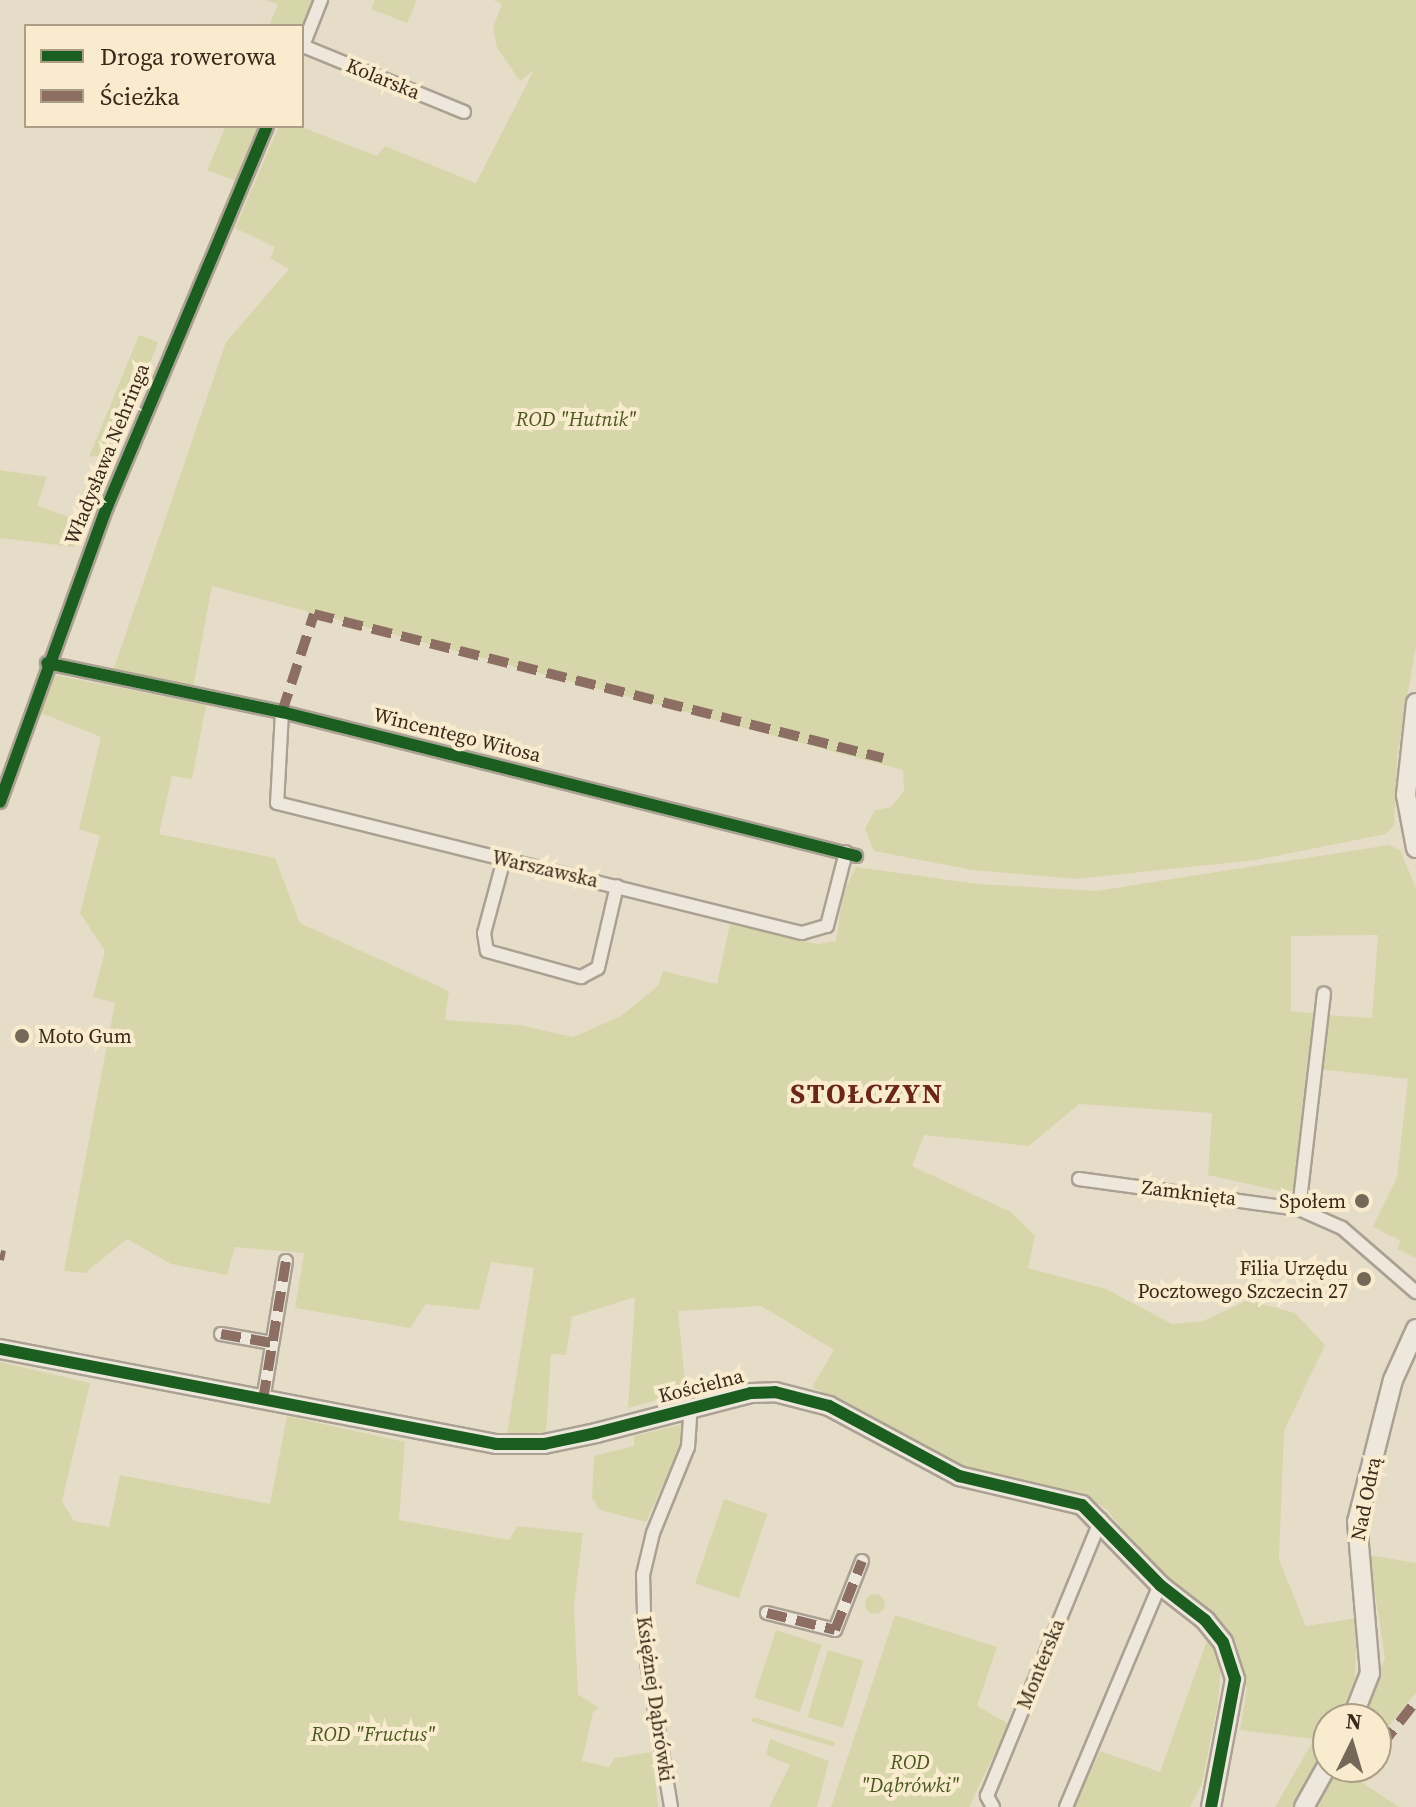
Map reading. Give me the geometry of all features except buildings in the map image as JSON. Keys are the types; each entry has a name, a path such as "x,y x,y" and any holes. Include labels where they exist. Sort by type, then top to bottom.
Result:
{"street":[{"path":"304,42 321,0"},
{"name":"Kolarska","path":"304,48 464,112"},
{"name":"Władysława Nehringa","path":"0,802 47,663 207,261 266,128"},
{"name":"Wincentego Witosa","path":"47,663 282,712 851,854"},
{"path":"1416,703 1406,795 1416,848"},
{"name":"Warszawska","path":"282,712 277,803 811,933 827,926 851,854"},
{"path":"504,859 484,933 487,951 581,977 598,968 617,886"},
{"path":"1299,1209 1324,993"},
{"name":"Zamknięta","path":"1079,1179 1299,1209 1342,1228 1416,1292"},
{"path":"263,1400 286,1261"},
{"name":"Nad Odrą","path":"1358,1703 1370,1673 1357,1522 1393,1380 1416,1329"},
{"path":"221,1334 272,1343"},
{"name":"Kościelna","path":"0,1349 470,1441 524,1446 751,1393 803,1397 847,1415 959,1476 1066,1499 1101,1520 1160,1585 1214,1630 1233,1666 1234,1705 1211,1807"},
{"name":"Księżnej Dąbrówki","path":"671,1807 645,1650 643,1575 653,1533 688,1447 691,1408"},
{"name":"Monterska","path":"993,1807 987,1796 1101,1520"},
{"path":"767,1613 835,1630 862,1561"},
{"path":"1066,1807 1160,1585"},
{"path":"1304,1807 1317,1783"}],"green space":[{"path":"265,0 313,0 303,24 270,24 278,4"},
{"path":"375,0 417,0 407,23 371,9"},
{"name":"ROD \"Hutnik\"","path":"493,0 1416,0 1416,645 1397,758 1394,825 1386,834 1256,860 1075,879 972,870 874,851 865,829 875,810 891,807 904,791 903,770 212,586 193,688 113,671 226,342 289,269 270,258 275,247 235,228 278,128 304,128 377,156 385,146 476,183 534,70 520,81 497,48 493,27 502,4"},
{"path":"225,128 259,128 236,181 207,170"},
{"path":"139,335 158,342 155,351 112,454 89,457"},
{"path":"0,470 47,477 37,505 82,522 74,547 0,538"},
{"path":"50,674 206,705 192,779 172,776 159,834 275,858 300,923 449,991 445,1020 519,1025 573,1037 621,1016 658,986 663,971 717,984 730,924 817,944 836,941 843,893 856,867 978,884 1096,891 1389,845 1400,850 1416,888 1416,1258 1397,1249 1401,1241 1373,1227 1397,1177 1408,1079 1318,1069 1326,1015 1372,1018 1378,935 1291,936 1291,1011 1317,1014 1296,1188 1289,1193 1208,1175 1212,1113 1079,1104 1029,1146 924,1135 912,1166 1011,1212 1035,1236 1028,1268 1106,1289 1172,1324 1203,1321 1248,1300 1295,1313 1325,1345 1284,1431 1279,1560 1306,1626 1357,1618 1361,1645 1356,1647 1355,1683 1346,1703 1312,1703 1312,1739 1240,1730 1247,1688 1225,1627 1141,1553 1107,1510 1080,1492 987,1477 960,1467 812,1387 834,1350 761,1306 678,1311 686,1392 628,1408 635,1297 572,1317 566,1355 551,1354 546,1433 507,1434 534,1268 491,1262 479,1310 426,1304 410,1328 295,1308 304,1253 235,1247 227,1275 171,1264 127,1239 85,1273 64,1271 115,1003 93,997 105,951 80,913 100,836 79,829 101,737 36,711"},
{"name":"ROD \"Fructus\"","path":"0,1362 90,1383 62,1501 74,1521 109,1527 120,1475 270,1504 287,1416 405,1442 399,1520 509,1540 517,1526 583,1533 574,1606 578,1694 599,1708 593,1712 582,1761 609,1767 614,1758 652,1752 658,1807 0,1807"},
{"path":"679,1425 684,1428 682,1443 646,1522 600,1510 592,1498 594,1456 634,1446 634,1436"},
{"path":"724,1499 767,1514 739,1598 695,1583"},
{"path":"1369,1555 1416,1563 1416,1693 1392,1722 1392,1703 1368,1703 1385,1658"},
{"path":"871,1594 879,1594 885,1604 879,1614 871,1614 865,1608 865,1600"},
{"name":"ROD \"Dąbrówki\"","path":"895,1615 997,1647 977,1706 1009,1724 969,1807 831,1807"},
{"path":"776,1630 822,1645 800,1712 754,1698"},
{"path":"1208,1638 1221,1664 1218,1703 1202,1784 1190,1807 1074,1807 1100,1751 1160,1772"},
{"path":"828,1650 863,1661 843,1728 808,1717"},
{"path":"753,1717 835,1742 834,1747 752,1722"},
{"path":"770,1739 829,1761 817,1807 769,1807 790,1765 766,1755"},
{"path":"1312,1742 1312,1773 1294,1807 1275,1807"},
{"path":"1328,1783 1363,1783 1399,1807 1314,1807"}],"marked path":[{"path":"282,712 314,614 883,758"},
{"path":"0,1255 5,1256"},
{"path":"263,1400 286,1261"},
{"path":"221,1334 272,1343"},
{"path":"767,1613 835,1630 862,1561"},
{"path":"1392,1732 1416,1701"}],"cycle path":[{"path":"0,802 107,507 266,128"},
{"path":"47,663 282,712 856,856"},
{"path":"0,1349 496,1444 544,1444 751,1393 775,1392 829,1406 959,1476 1082,1505 1160,1585 1205,1620 1223,1642 1235,1679 1211,1807"}],"place":[{"name":"Moto Gum","path":"22,1036"},
{"name":"Społem","path":"1362,1201"},
{"name":"Filia Urzędu Pocztowego Szczecin 27","path":"1364,1279"}],"district":[{"name":"STOŁCZYN","path":"867,1093"}]}
